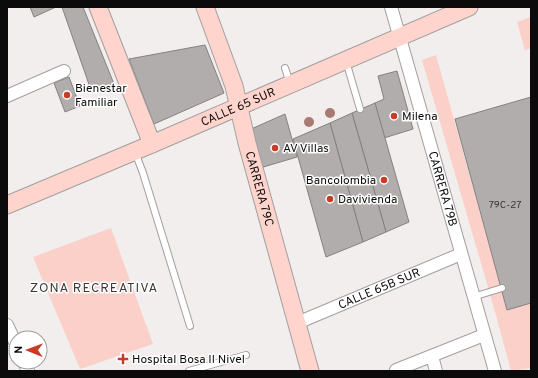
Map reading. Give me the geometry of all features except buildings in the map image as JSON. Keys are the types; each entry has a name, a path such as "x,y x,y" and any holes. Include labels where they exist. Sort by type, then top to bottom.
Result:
{"street":[{"path":"98,7 152,144"},
{"name":"CARRERA 79C","path":"205,7 232,79 246,143 310,371"},
{"name":"CARRERA 79B","path":"391,7 494,371"},
{"name":"CALLE 65 SUR","path":"7,205 238,106 288,76 345,60 469,7"},
{"path":"7,96 64,71"},
{"name":"CALLE 65B SUR","path":"297,323 461,254"},
{"path":"396,370 484,334"},
{"path":"432,356 436,371"}],"lane":[{"path":"345,60 360,109"},
{"path":"135,151 190,326"},
{"path":"473,297 502,288"},
{"path":"189,371 204,369 246,355"}],"shaded area":[{"path":"531,17 531,48 525,50 517,22"},
{"path":"436,55 507,309 531,303 531,368 511,371 422,60"},
{"path":"111,228 153,344 80,369 33,257"}],"place":[{"name":"Bienestar Familiar","path":"67,95"},
{"name":"Milena","path":"394,116"},
{"name":"AV Villas","path":"275,148"},
{"name":"Bancolombia","path":"384,180"},
{"name":"Davivienda","path":"330,199"},
{"name":"Hospital Bosa Il Nivel","path":"123,359"}],"district":[{"name":"ZONA RECREATIVA","path":"94,287"}]}
